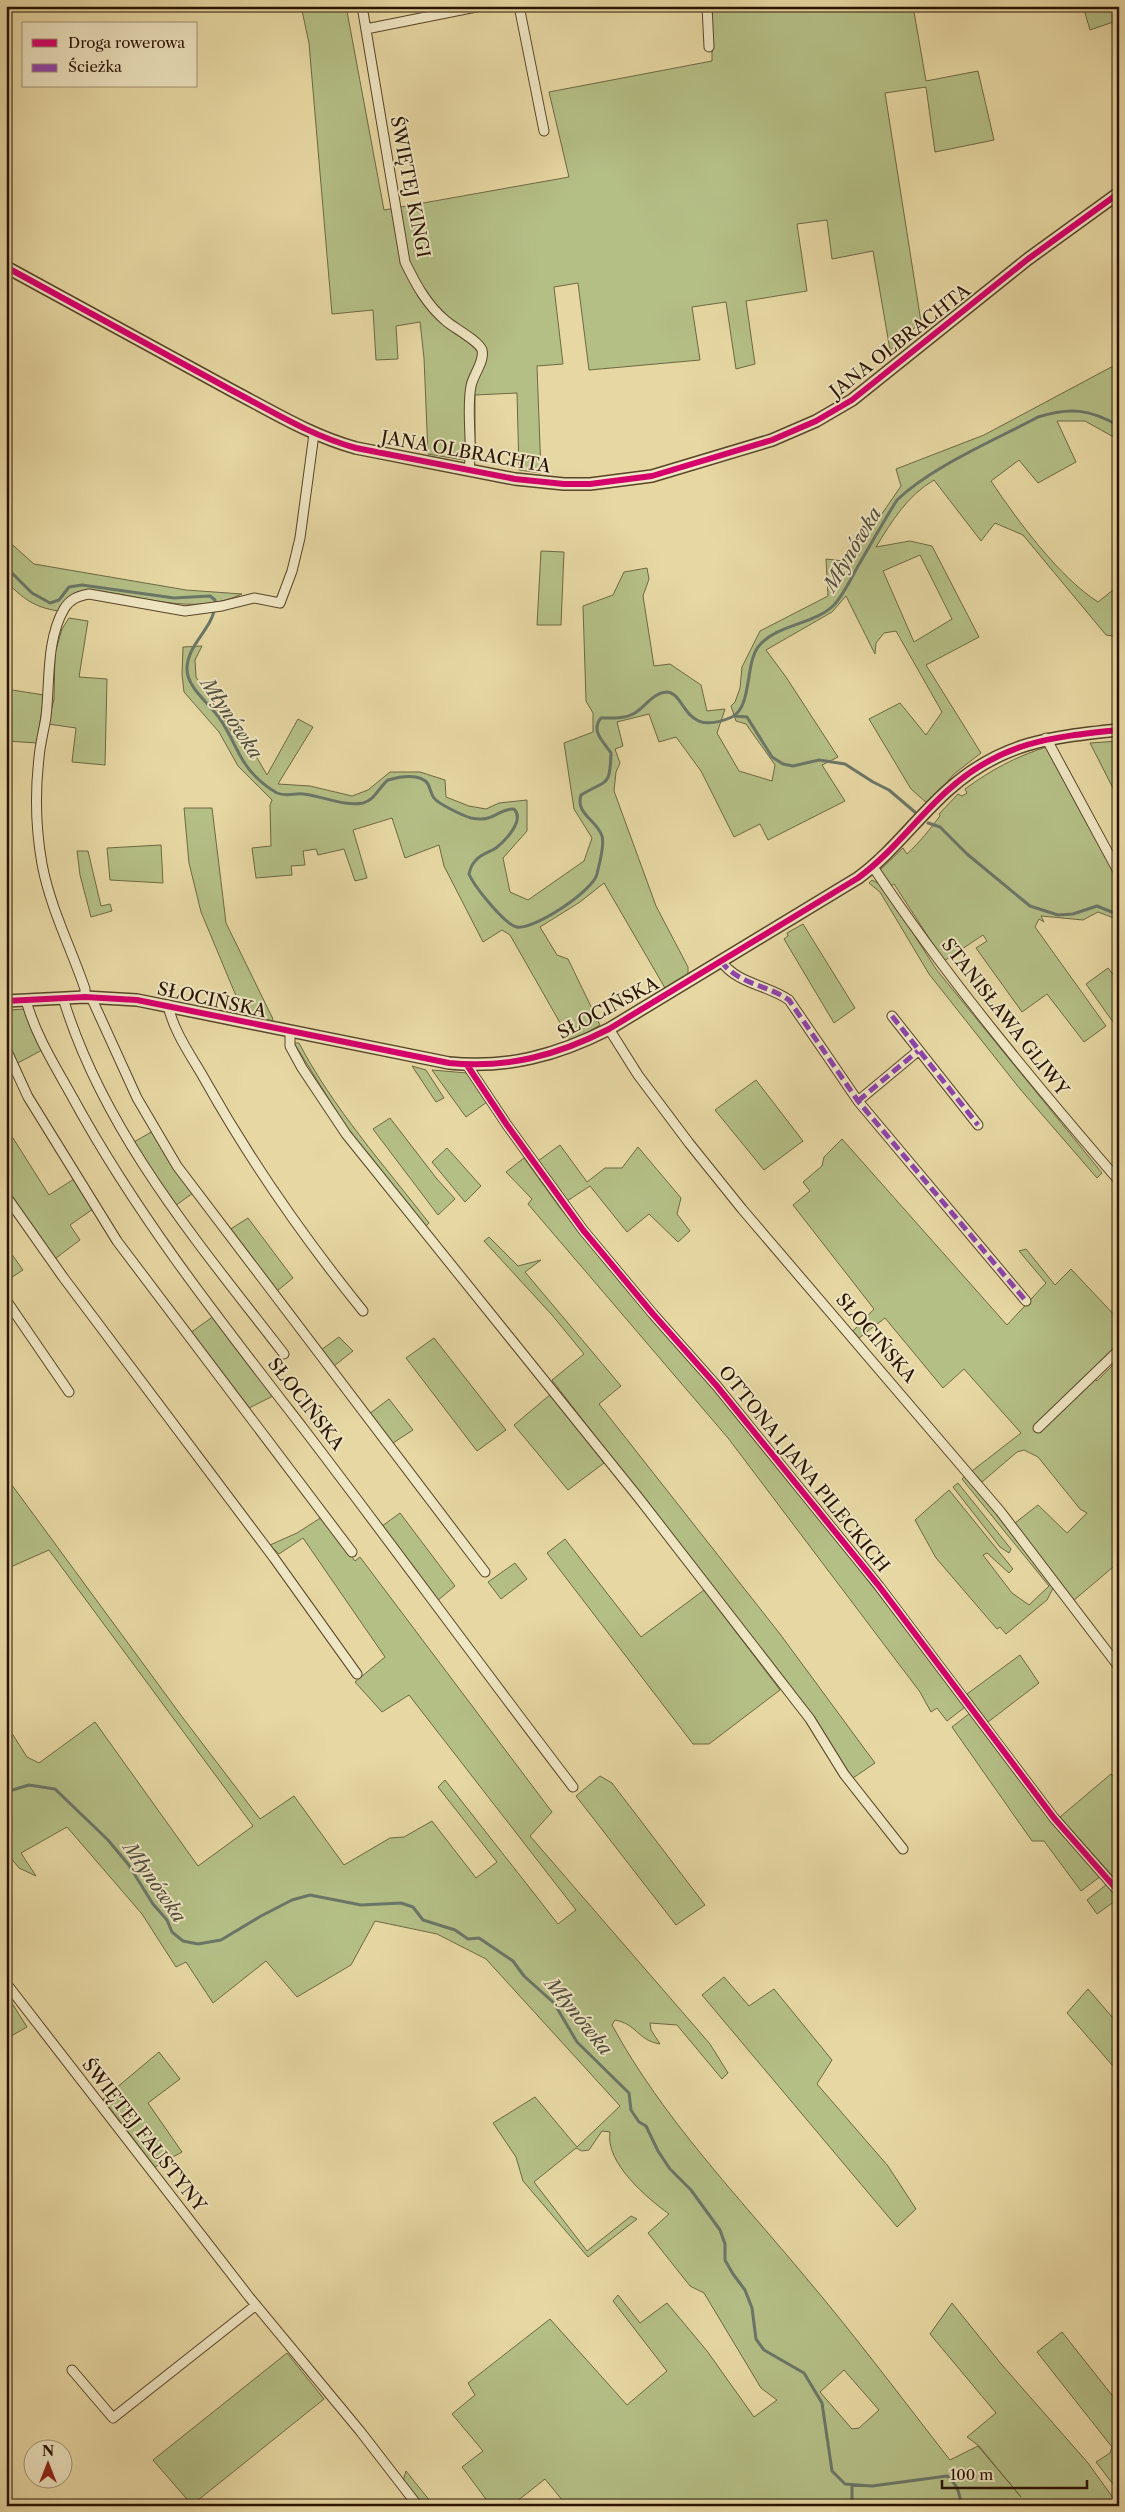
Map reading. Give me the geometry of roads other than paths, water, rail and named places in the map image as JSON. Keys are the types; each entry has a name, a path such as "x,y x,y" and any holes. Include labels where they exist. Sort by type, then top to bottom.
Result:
{"street":[{"name":"ŚWIĘTEJ KINGI","path":"362,6 405,262 414,281 432,307 460,332 478,343 482,349 482,357 470,387 469,470"},
{"path":"366,29 481,6"},
{"path":"519,6 544,131"},
{"path":"707,6 709,47"},
{"name":"JANA OLBRACHTA","path":"6,267 314,434 356,448 469,470 543,483 590,484 618,481 676,470 802,428 829,414 874,384 1012,271 1119,193"},
{"path":"314,434 300,538 292,571 280,602 254,598 207,609 185,611 89,594 79,596 71,601 58,624 53,647 46,717 39,756 38,816 42,865 54,905 88,997 137,1098 177,1166 484,1572"},
{"name":"SŁOCIŃSKA","path":"6,1001 120,997 168,1005 417,1058 467,1065 530,1059 548,1055 584,1043 609,1029 843,888 873,867 946,792 965,776 1011,749 1046,738 1119,730"},
{"path":"1046,738 1119,873"},
{"name":"STANISŁAWA GLIWY","path":"873,867 942,967 1031,1079 1119,1181"},
{"path":"721,961 728,970 741,979 776,991 789,1000 858,1101 1026,1301"},
{"path":"63,998 71,1027 102,1092 162,1195 284,1354"},
{"name":"SŁOCIŃSKA","path":"26,1000 29,1011 55,1067 122,1184 231,1335 396,1550 446,1620 572,1787"},
{"path":"168,1005 185,1044 252,1160 315,1251 363,1311"},
{"path":"892,1016 978,1125"},
{"name":"SŁOCIŃSKA","path":"609,1029 638,1075 695,1151 742,1209 982,1489 1119,1667"},
{"path":"290,1032 290,1046 346,1134 638,1497 810,1719 844,1774 903,1849"},
{"path":"6,1049 28,1097 117,1241 352,1552"},
{"path":"858,1101 918,1051"},
{"name":"OTTONA I JANA PILECKICH","path":"467,1065 507,1125 583,1230 653,1314 716,1385 867,1570 1054,1818 1119,1892"},
{"path":"6,1196 63,1276 268,1550 357,1674"},
{"path":"6,1300 69,1392"},
{"path":"1038,1428 1119,1350"},
{"name":"ŚWIĘTEJ FAUSTYNY","path":"6,1983 256,2306 364,2435 418,2506"},
{"path":"72,2370 113,2418 256,2306"}],"waterway":[{"name":"Młynówka","path":"6,567 32,593 50,603 59,600 69,587 82,585 174,598 210,596 215,600 214,610 207,627 196,642 188,659 188,676 200,696 225,726 250,771 277,793 310,795 349,804 363,803 371,799 388,780 415,777 428,784 432,795 440,803 471,818 486,819 509,809 514,809 517,819 513,830 496,848 478,858 472,865 469,874 483,896 505,920 517,927 525,926 549,916 562,908 585,890 597,874 603,840 599,830 584,812 580,802 581,795 602,784 610,772 611,753 597,732 598,723 601,718 619,718 631,715 657,695 666,692 673,694 695,719 704,722 716,722 732,717 743,704 751,664 758,647 775,634 816,617 834,605 897,500 911,488 945,465 1038,417 1060,412 1080,411 1099,416 1119,426"},
{"path":"734,716 747,717 772,757 783,764 793,766 819,760 845,764 889,790 916,813"},
{"path":"928,823 940,827 967,854 1030,906 1058,915 1073,914 1097,906 1119,915"},
{"name":"Młynówka","path":"6,1792 29,1785 55,1789 108,1840 128,1864 153,1904 167,1920 172,1932 183,1941 198,1944 221,1940 292,1900 310,1895 361,1905 401,1903 413,1907 423,1920 455,1930 468,1939 479,1938 513,1961 524,1976 554,2003 577,2042 629,2093 631,2110 639,2122 646,2126 658,2151 670,2169 691,2190 720,2230 725,2244 725,2260 745,2290 752,2308 756,2339 764,2350 804,2373 822,2403 832,2471 845,2484 872,2486 947,2476 957,2489 961,2506"},
{"path":"852,2485 852,2506"}]}
